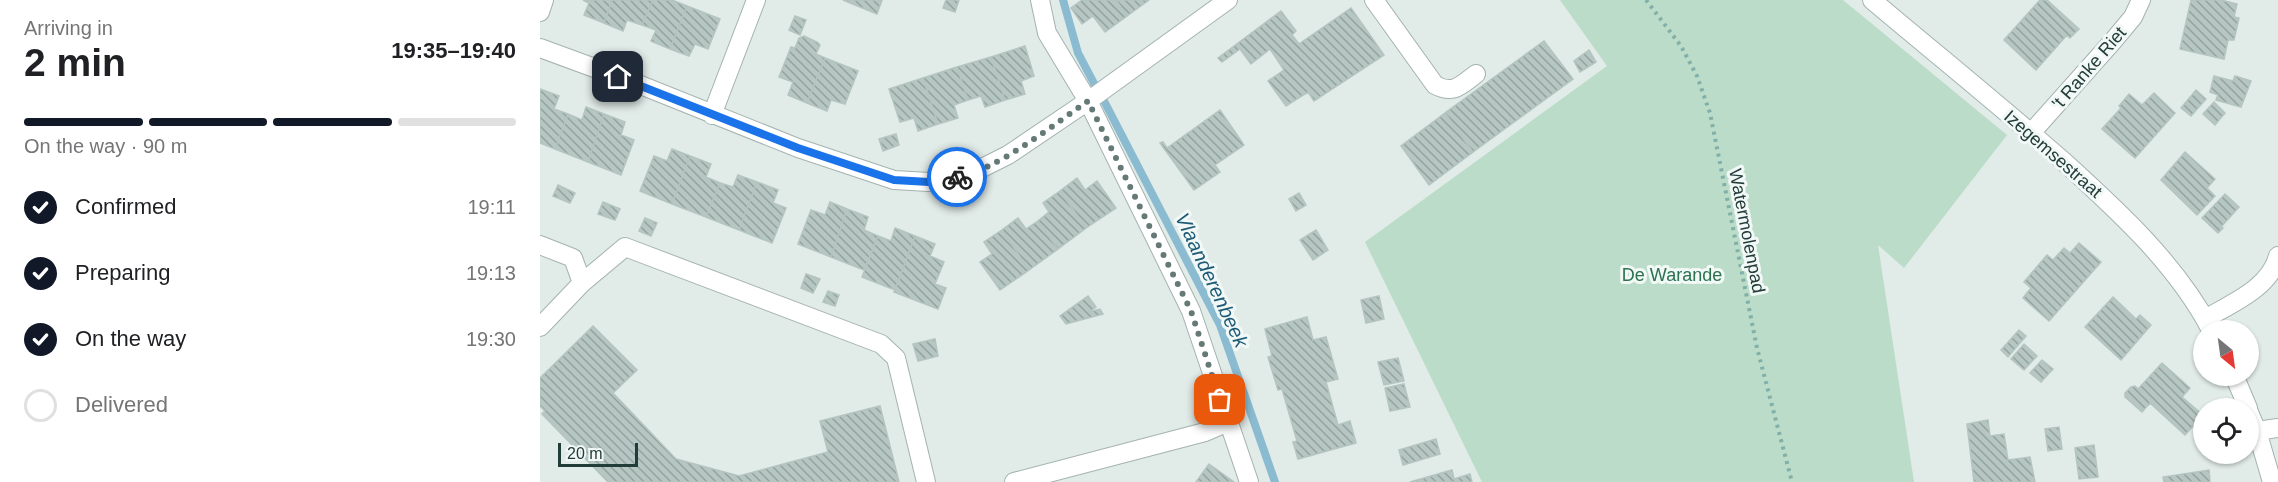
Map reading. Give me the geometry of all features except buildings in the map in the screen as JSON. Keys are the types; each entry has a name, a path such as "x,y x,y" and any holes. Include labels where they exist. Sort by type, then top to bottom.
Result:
{"street":[{"path":"540,12 544,0"},
{"path":"712,115 756,0"},
{"path":"1040,0 1047,33 1088,101 1191,311 1249,482"},
{"path":"540,48 638,84 798,148 894,180 929,182 966,176 1008,155 1088,101 1228,0"},
{"path":"1374,0 1435,85 1445,90 1454,89 1476,74"},
{"name":"Izegemsestraat","path":"1872,0 2031,133 2096,191 2139,234 2181,283 2205,320"},
{"name":"'t Ranke Riet","path":"2031,133 2120,33 2133,17 2141,0"},
{"path":"540,245 573,258 582,283"},
{"path":"540,327 582,283 625,247 881,344 896,358 926,482"},
{"path":"2213,320 2250,293 2275,269 2278,256"},
{"path":"1014,482 1205,432 1228,422"},
{"path":"2259,431 2278,428"},
{"path":"2259,438 2272,482"}],"path":[{"name":"Watermolenpad","path":"1649,1 1681,46 1698,76 1710,113 1757,348 1792,482"}],"green space":[{"name":"De Warande","path":"1560,0 1843,0 2007,135 1904,268 1878,245 1914,482 1482,482 1365,242 1607,66"}],"waterway":[{"name":"Vlaanderenbeek","path":"1063,0 1078,53 1097,89"},
{"name":"Vlaanderenbeek","path":"1103,99 1220,325 1275,482"}],"way so far":[{"path":"957,177 966,176 1008,155 1088,101 1191,311 1220,400"}],"route":[{"path":"618,77 798,148 894,180 929,182 957,177"}]}
